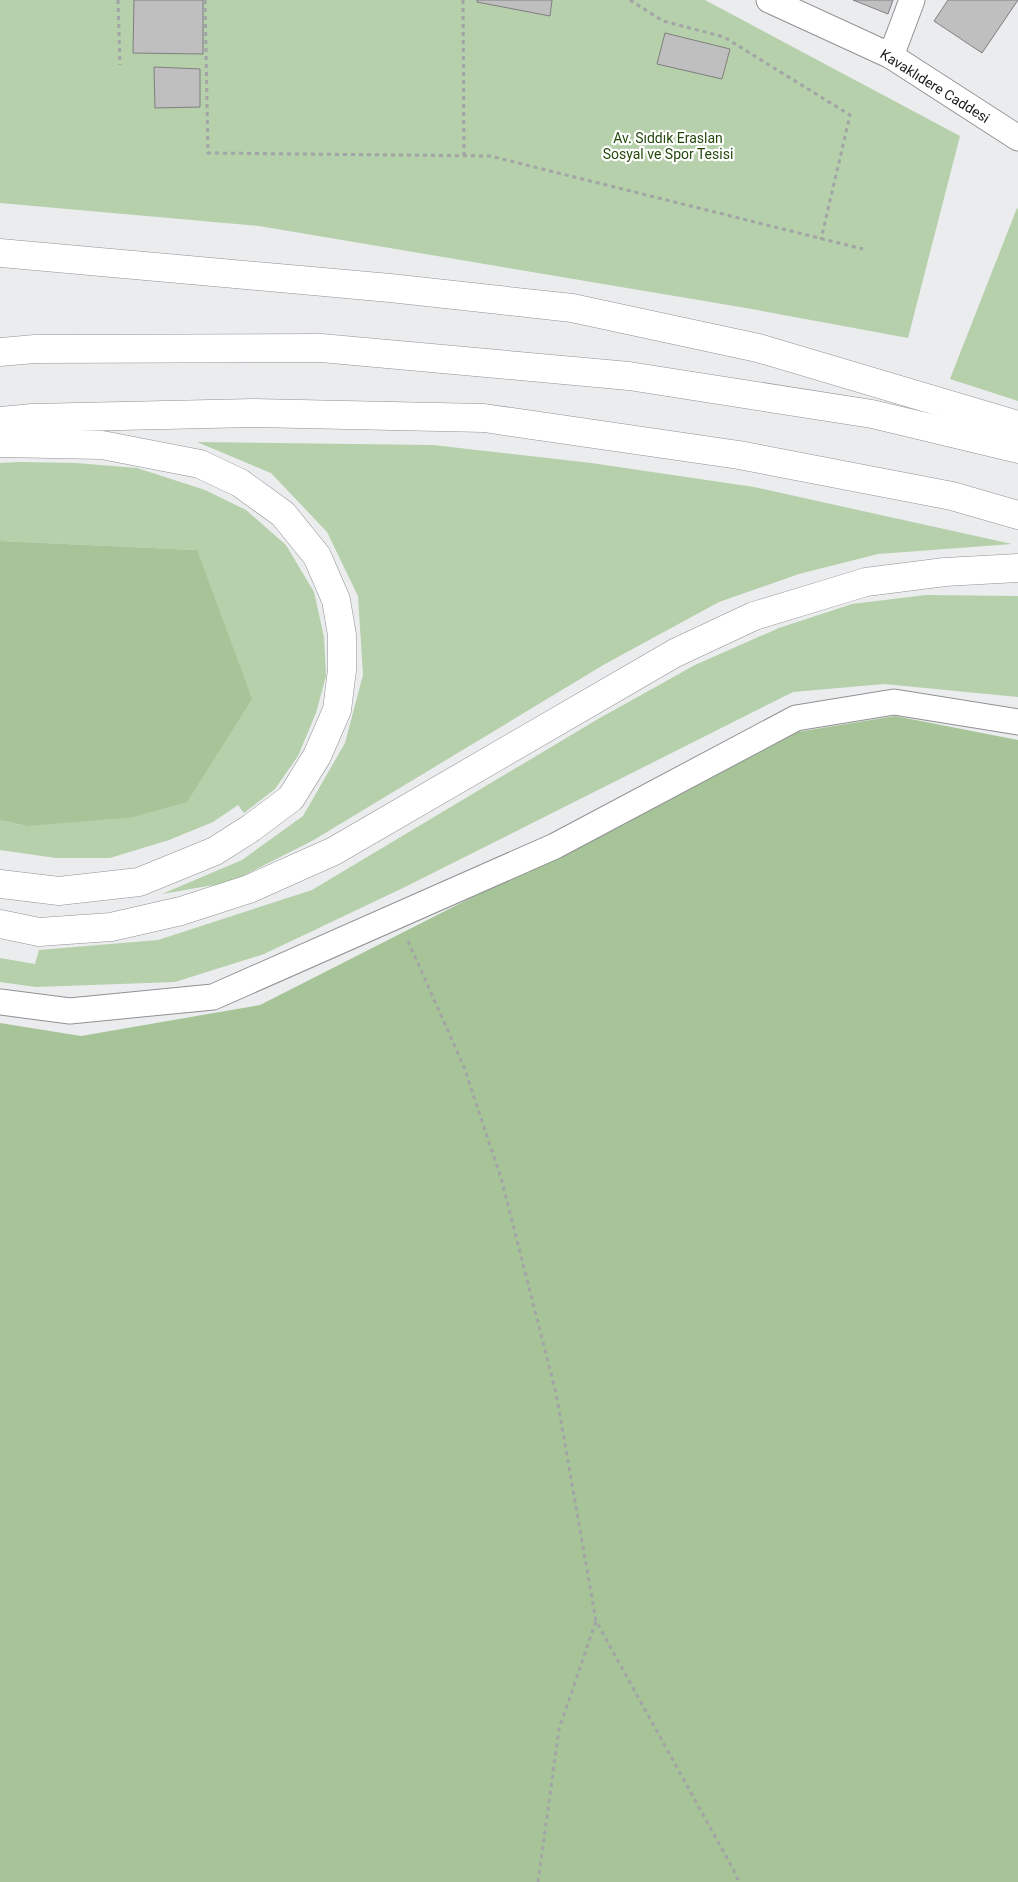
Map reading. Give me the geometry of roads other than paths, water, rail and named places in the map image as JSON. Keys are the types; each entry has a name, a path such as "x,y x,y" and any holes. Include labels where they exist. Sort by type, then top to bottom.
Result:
{"highway":[{"path":"0,253 390,288 572,308 758,348 1018,425"},
{"path":"0,352 35,349 321,348 629,376 872,414 1018,449"},
{"path":"0,420 254,413 484,418 739,455 952,496 1018,515"},
{"path":"0,443 102,445 200,464 240,483 283,514 317,556 336,600 342,635 342,670 337,710 317,756 291,798 251,828 215,851 139,882 59,891 0,884"},
{"path":"0,924 39,932 111,927 181,911 250,889 334,852 675,653 754,616 866,582 945,572 1018,568"}],"street":[{"name":"Kavaklıdere Caddesi","path":"770,0 891,56 1018,138"},
{"path":"891,56 912,0"},
{"path":"0,1002 70,1011 213,997 556,846 796,718 894,702 1018,722"}],"park label":[{"name":"Av. Sıddık Eraslan Sosyal ve Spor Tesisi","path":"668,146"}]}
